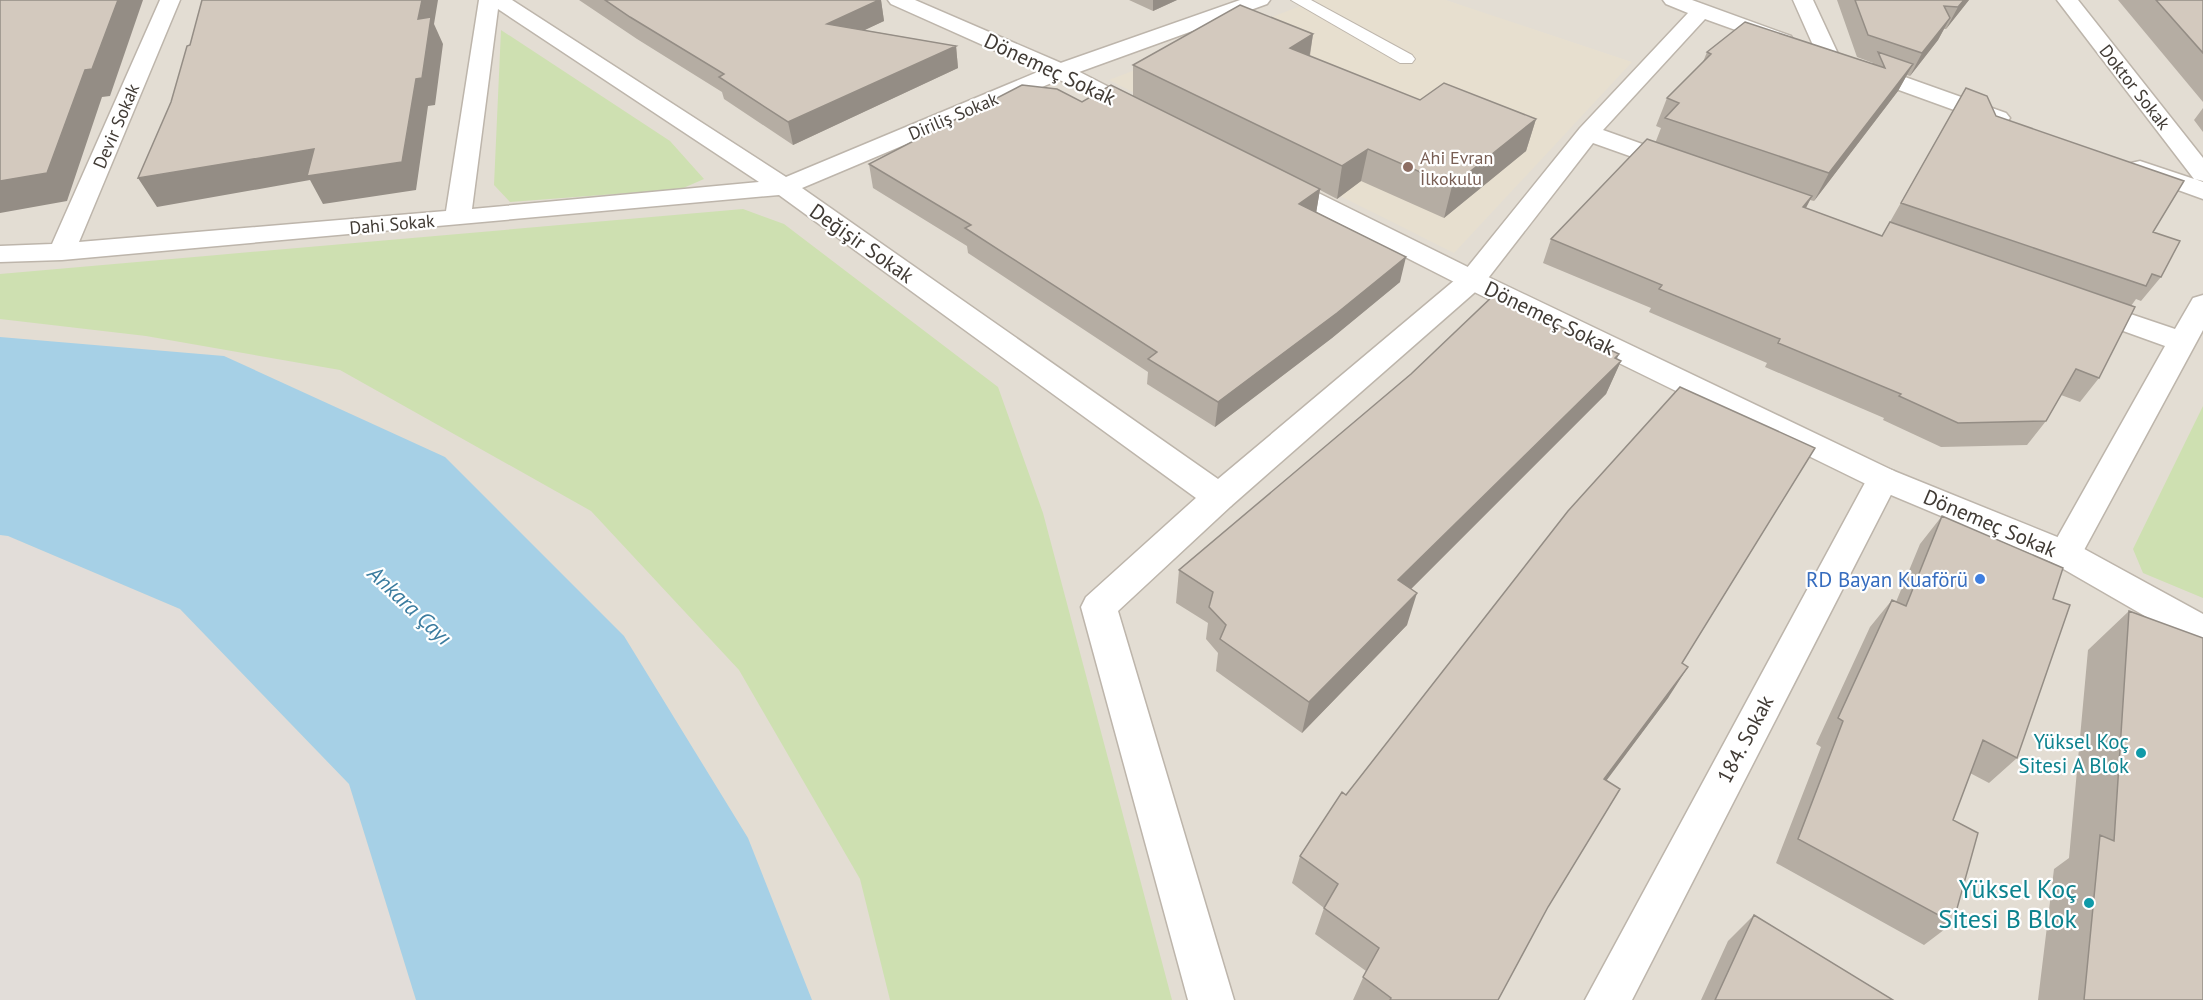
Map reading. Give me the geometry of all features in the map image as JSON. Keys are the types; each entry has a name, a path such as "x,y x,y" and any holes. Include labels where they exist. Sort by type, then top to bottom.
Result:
{"street":[{"name":"Devir Sokak","path":"62,252 170,0"},
{"path":"458,218 489,0"},
{"name":"Değişir Sokak","path":"498,0 784,187 1219,497"},
{"name":"Dönemeç Sokak","path":"898,0 1060,71 1165,125"},
{"name":"Diriliş Sokak","path":"784,187 1060,71 1260,0"},
{"path":"1673,0 2015,124"},
{"path":"1803,0 1828,57"},
{"name":"Doktor Sokak","path":"2067,0 2203,174"},
{"path":"1211,1000 1099,607 1219,497 1472,280 1588,133 1701,11"},
{"path":"1588,133 1700,172"},
{"path":"2115,159 2203,191"},
{"name":"Dönemeç Sokak","path":"1250,168 1472,280 1883,478 2065,554 2203,632"},
{"name":"Dahi Sokak","path":"0,254 62,252 784,187"},
{"path":"2058,298 2181,341"},
{"path":"2065,554 2203,304"},
{"name":"184. Sokak","path":"1608,1000 1883,478"}],"lane":[{"path":"1299,0 1406,58"}],"shaded area":[{"path":"0,0 2203,0 2203,1000 0,1000"},
{"name":"Ahi Evran İlkokulu","path":"1316,0 1446,0 1632,62 1454,253 1109,80"},
{"path":"0,535 8,536 180,609 349,784 416,1000 0,1000"}],"green space":[{"path":"501,30 670,141 704,179 681,189 510,202 494,185"},
{"path":"743,209 784,224 998,387 1043,513 1172,1000 890,1000 860,879 739,670 591,511 340,370 146,336 0,319 0,274"},
{"path":"2203,406 2203,598 2143,573 2133,549"}],"water":[{"name":"Ankara Çayı","path":"0,337 224,356 445,457 624,636 748,838 812,1000 416,1000 349,784 180,609 8,536 0,535"}],"building":[{"path":"0,0 118,0 92,69 85,70 47,173 0,181"},
{"path":"202,0 422,0 418,19 431,17 422,78 416,79 402,162 307,176 314,149 138,178 171,102"},
{"path":"605,0 879,0 827,24 956,46 788,122 719,77 724,74"},
{"path":"1855,0 1964,0 1958,7 1944,6 1950,18 1922,53 1868,35"},
{"path":"2156,0 2203,0 2203,53"},
{"path":"1240,5 1313,34 1290,48 1420,100 1444,83 1536,119 1452,186 1368,149 1342,166 1133,65"},
{"path":"1745,22 1885,68 1878,52 1913,64 1829,173 1665,118 1679,103 1667,98 1711,54 1707,52"},
{"path":"1022,85 1057,89 1082,102 1111,85 1320,189 1299,204 1406,257 1337,313 1218,402 1148,359 1157,352 965,228 971,225 869,164"},
{"path":"1966,88 1987,96 1996,116 2184,181 2153,232 2180,241 2161,277 2152,274 2146,286 1901,203"},
{"path":"1647,139 1812,196 1803,207 1882,236 1890,222 2135,307 2099,378 2076,369 2046,421 1958,423 1899,396 1901,394 1778,343 1780,339 1659,289 1662,285 1551,239"},
{"path":"1494,295 1619,354 1615,358 1621,361 1398,580 1417,593 1309,702 1220,639 1226,625 1209,607 1213,592 1179,570 1411,374"},
{"path":"1680,387 1815,448 1682,663 1688,667 1604,779 1620,789 1548,907 1498,1000 1390,1000 1391,998 1363,977 1379,948 1324,908 1338,884 1300,856 1342,792 1346,795 1568,511"},
{"path":"1942,516 2063,568 2053,599 2070,605 2017,758 1983,740 1953,820 1978,833 1953,923 1798,839 1843,721 1838,718 1892,600 1906,606"},
{"path":"2129,611 2203,638 2203,1000 2084,1000 2100,835 2114,841"},
{"path":"1754,915 1893,1000 1715,1000"}],"place":[{"name":"Ahi Evran İlkokulu","path":"1408,167"},
{"name":"RD Bayan Kuaförü","path":"1980,579"},
{"name":"Yüksel Koç Sitesi A Blok","path":"2141,753"},
{"name":"Yüksel Koç Sitesi B Blok","path":"2089,903"}]}
